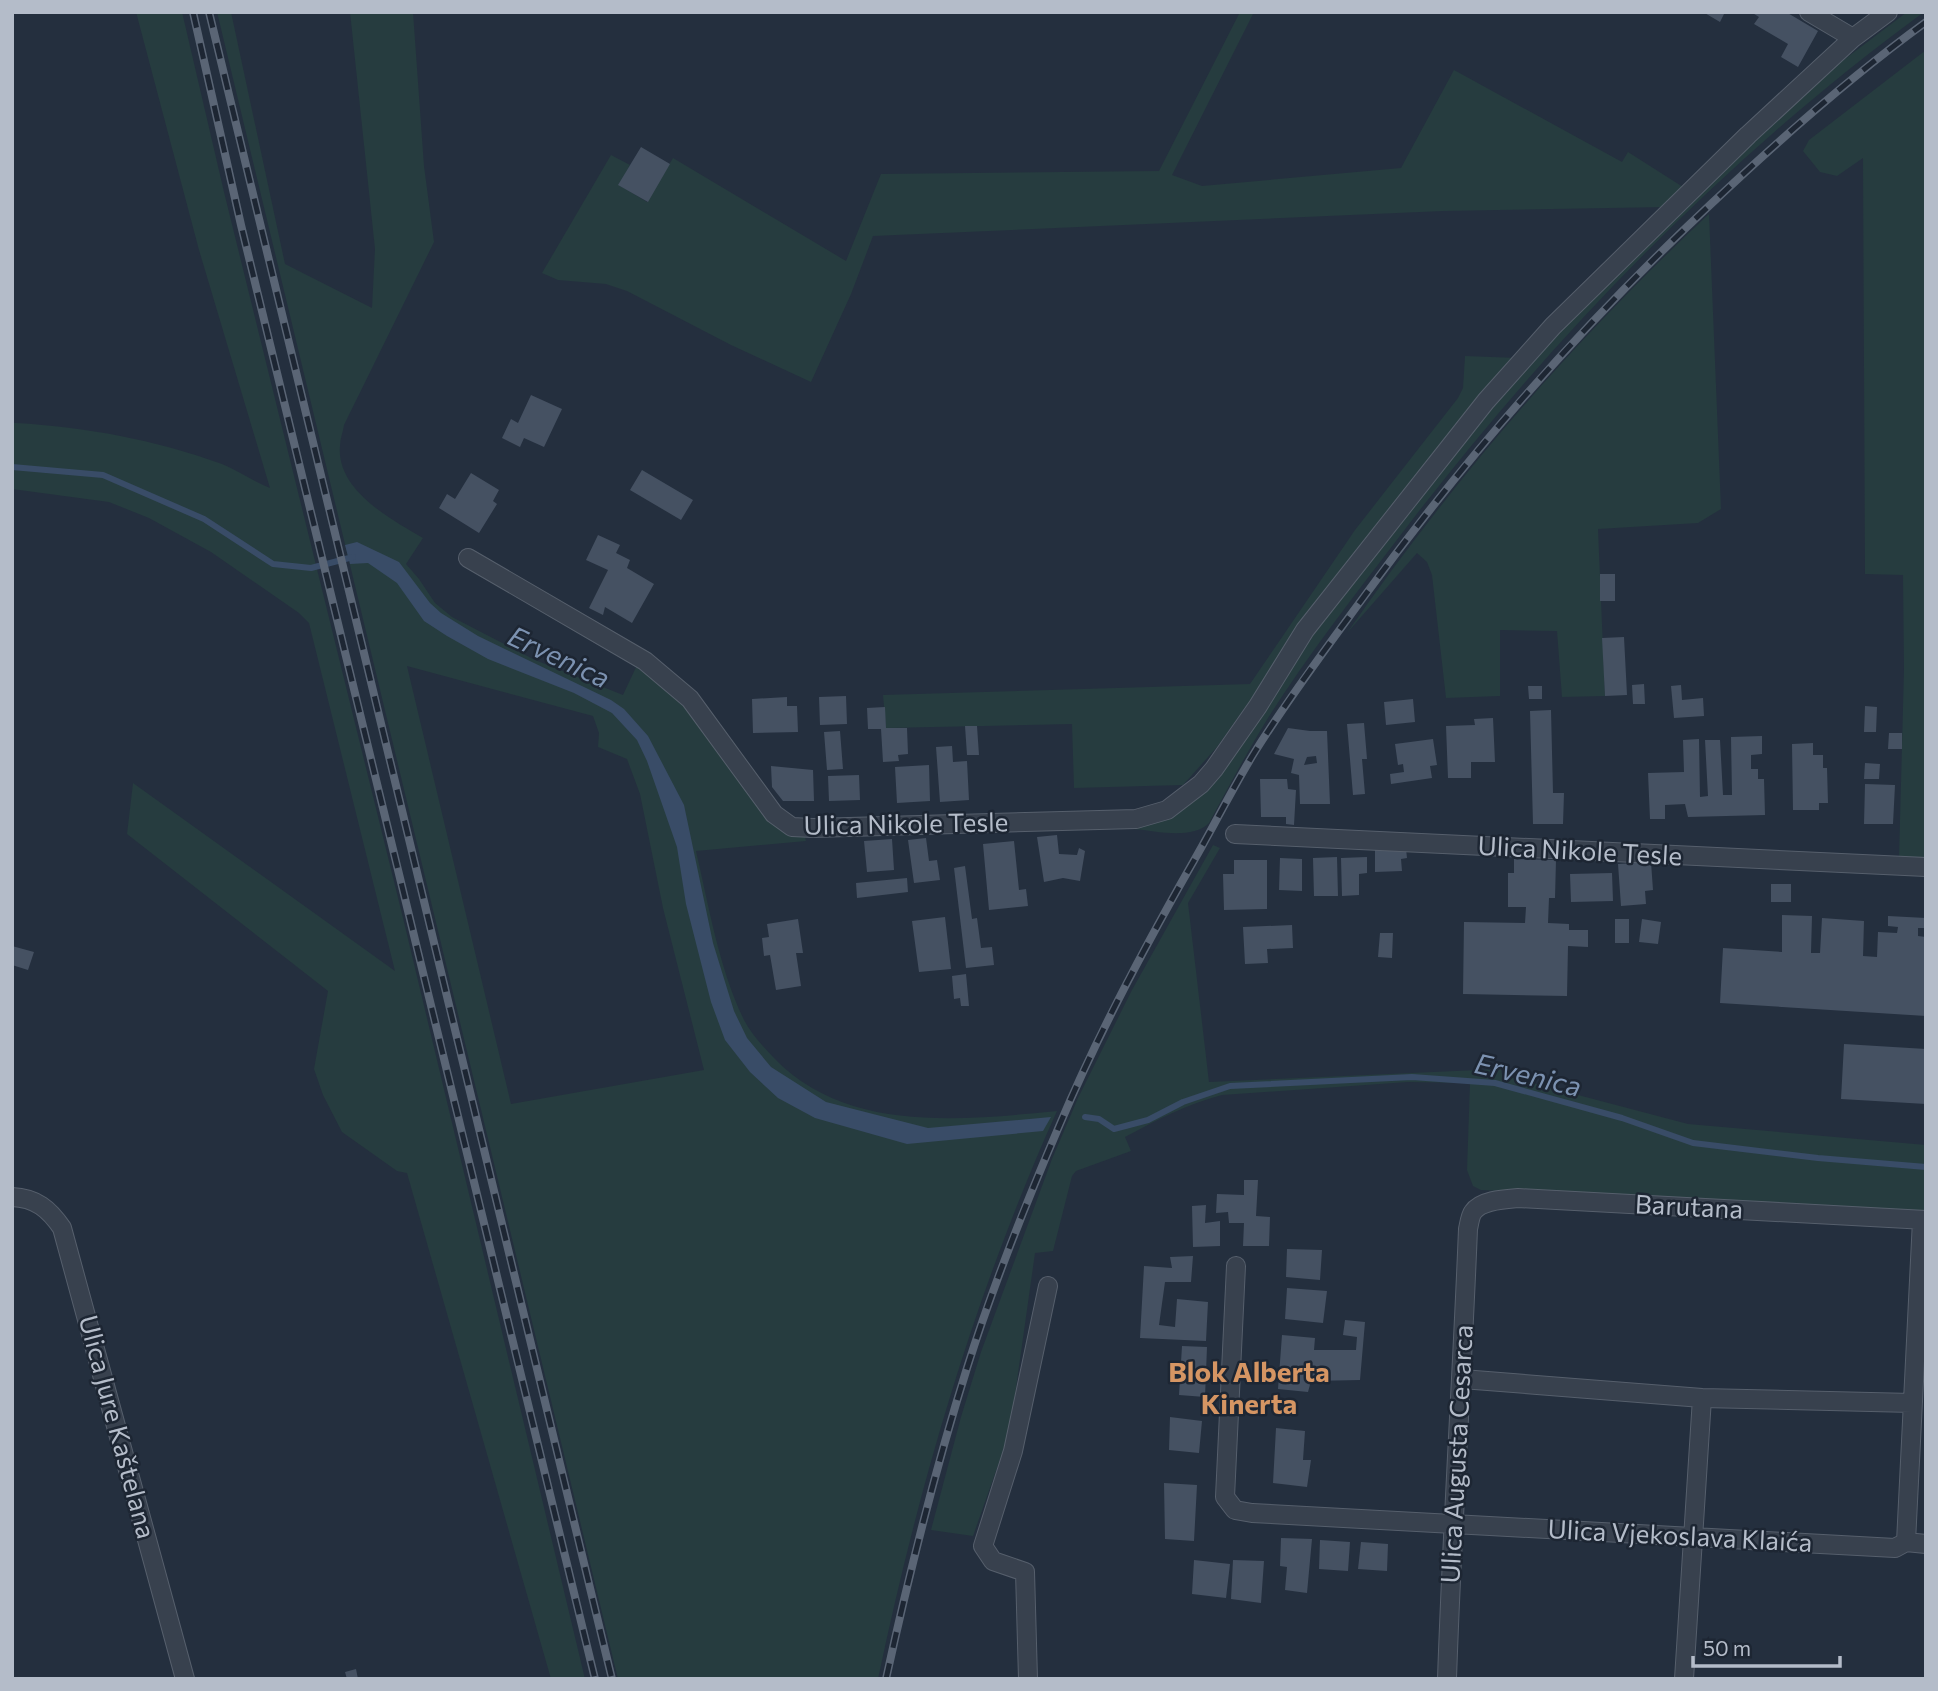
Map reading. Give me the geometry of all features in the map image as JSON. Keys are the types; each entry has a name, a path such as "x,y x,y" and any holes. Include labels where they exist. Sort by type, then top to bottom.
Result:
{"street":[{"path":"1809,12 1853,38"},
{"name":"Ulica Nikole Tesle","path":"468,558 645,660 690,699 774,814 792,827 1136,819 1167,810 1190,793 1214,769 1258,706 1305,629 1486,401 1553,326 1647,232 1853,38 1888,12"},
{"name":"Ulica Nikole Tesle","path":"1235,834 1926,867"},
{"name":"Ulica Jure Kaštelana","path":"16,1197 39,1203 52,1213 62,1228 185,1679"},
{"name":"Barutana","path":"1468,1230 1473,1212 1480,1206 1518,1198 1924,1220"},
{"path":"1906,1542 1924,1220"},
{"name":"Ulica Augusta Cesarca","path":"1447,1679 1452,1524 1462,1379 1468,1230"},
{"path":"1236,1266 1225,1497 1235,1510 1452,1524"},
{"path":"1028,1679 1025,1572 993,1561 984,1546 1013,1451 1048,1286"},
{"path":"1462,1379 1702,1398 1912,1404"},
{"path":"1684,1679 1702,1398"},
{"name":"Ulica Vjekoslava Klaića","path":"1452,1524 1895,1548 1906,1542 1926,1544"}],"green space":[{"path":"136,12 182,12 585,1679 551,1679 407,1173 397,1171 342,1132 323,1095 314,1069 328,991 127,834 133,783 395,971 309,623 299,613 211,552 149,518 109,502 12,489 12,423 68,428 146,442 222,464 270,488 199,250"},
{"path":"217,12 231,12 285,264 372,308 375,249 350,12 413,12 424,166 434,242 344,425 340,443 341,462 356,490 368,502 423,538 406,564 435,603 452,617 535,660 623,695 638,663 681,699 769,819 804,833 806,841 696,851 728,980 744,1020 754,1035 774,1058 803,1082 836,1100 871,1111 945,1118 1057,1111 1000,1249 952,1390 912,1534 878,1679 618,1679","holes":["407,666 593,716 599,733 598,747 627,759 640,794 663,908 704,1070 511,1104"]},
{"path":"1240,12 1254,12 1172,175 1202,186 1401,168 1454,70 1622,162 1628,152 1683,187 1666,207 1443,211 873,236 851,294 811,382 731,345 627,291 606,284 558,280 542,273 611,155 630,165 619,185 647,202 673,158 846,261 881,174 1159,171"},
{"path":"1907,12 1924,12 1849,69 1707,193 1639,259 1511,398 1451,471 1313,652 1268,718 1209,823 1184,833 1134,829 1133,823 1179,811 1330,608 1471,428 1595,292 1833,68"},
{"path":"1926,50 1926,860 1899,859 1904,669 1903,575 1865,574 1863,158 1837,176 1820,172 1803,151 1809,140"},
{"path":"1709,214 1721,509 1698,523 1598,529 1605,696 1562,697 1557,631 1500,630 1500,696 1446,698 1432,575 1427,562 1417,553 1347,633 1429,521 1517,414 1610,311"},
{"path":"1465,356 1518,358 1323,597 1217,747 1183,785 1074,788 1072,724 886,728 883,695 1250,684 1355,530 1458,398 1463,388"},
{"path":"1213,845 1220,848 1188,903 1209,1082 1501,1069 1502,1075 1688,1124 1926,1145 1926,1212 1481,1190 1473,1186 1467,1170 1470,1083 1408,1082 1222,1095 1209,1099 1172,1113 1125,1137 1131,1151 1076,1171 1072,1176 1053,1251 1035,1253 1012,1416 1003,1451 973,1536 931,1530 981,1352 1052,1159 1078,1098 1132,990"}],"water":[{"path":"357,542 399,562 430,603 441,613 478,636 611,700 624,709 648,736 684,805 713,943 734,1011 747,1038 771,1067 826,1102 928,1128 1051,1117 1043,1131 907,1144 815,1118 778,1098 750,1072 725,1040 711,1002 686,904 677,847 637,740 612,713 574,693 488,659 424,621 397,583 368,563 350,564 345,545"}],"building":[{"path":"1703,12 1725,12 1720,22"},
{"path":"1751,12 1786,12 1818,31 1798,67 1781,57 1788,44 1754,24 1759,17"},
{"path":"641,147 670,164 648,202 618,185"},
{"path":"531,395 562,409 544,447 524,438 520,447 502,438 511,419 518,423"},
{"path":"642,470 693,500 681,520 630,490"},
{"path":"471,473 499,490 493,501 497,504 479,533 439,508 447,494 455,499"},
{"path":"598,535 620,545 616,553 630,560 627,568 654,584 632,623 605,607 603,615 589,608 608,570 586,560"},
{"path":"1600,574 1615,574 1615,601 1600,601"},
{"path":"1624,637 1627,695 1605,696 1602,638"},
{"path":"1644,684 1645,704 1633,704 1632,685"},
{"path":"1681,685 1682,700 1703,698 1704,716 1674,718 1671,686"},
{"path":"1528,686 1542,686 1542,699 1529,699"},
{"path":"846,696 847,724 820,725 819,697"},
{"path":"787,697 787,706 797,706 798,732 753,733 752,699"},
{"path":"1413,699 1415,722 1386,725 1384,702"},
{"path":"1865,706 1877,707 1876,732 1864,732"},
{"path":"885,707 886,728 907,728 908,754 898,755 899,761 883,762 881,729 868,729 867,708"},
{"path":"1551,710 1553,793 1564,793 1563,824 1533,824 1530,711"},
{"path":"1493,718 1495,762 1471,762 1471,778 1448,778 1446,726 1475,725 1474,719"},
{"path":"1364,723 1367,759 1362,759 1365,794 1353,795 1347,724"},
{"path":"965,726 977,726 979,755 967,755"},
{"path":"1288,728 1327,731 1330,804 1300,804 1299,775 1291,773 1294,759 1274,754","holes":["1316,756 1317,763 1304,765 1307,757"]},
{"path":"840,731 843,769 827,770 824,732"},
{"path":"1889,733 1902,733 1902,749 1888,749"},
{"path":"1762,736 1762,754 1751,755 1751,769 1758,769 1758,779 1764,779 1765,815 1688,817 1685,804 1665,805 1665,819 1650,819 1648,773 1684,772 1683,740 1699,739 1700,797 1708,796 1705,740 1720,740 1723,795 1732,795 1731,737"},
{"path":"1433,739 1437,765 1430,766 1432,778 1391,784 1390,774 1404,772 1403,764 1398,765 1395,744"},
{"path":"1813,743 1813,755 1823,755 1823,768 1827,768 1828,803 1819,803 1819,810 1793,810 1792,744"},
{"path":"952,746 953,762 967,761 969,800 940,802 936,747"},
{"path":"1865,763 1880,764 1879,779 1864,779"},
{"path":"929,765 930,801 897,803 895,767"},
{"path":"771,766 813,770 814,801 783,801 772,787"},
{"path":"859,775 860,800 829,801 828,776"},
{"path":"1260,779 1287,779 1288,789 1296,790 1294,825 1286,824 1286,817 1261,817"},
{"path":"1865,784 1895,785 1893,824 1864,824"},
{"path":"1057,835 1059,854 1077,855 1079,848 1085,851 1080,881 1063,878 1044,882 1037,837"},
{"path":"926,838 929,861 937,860 940,880 914,883 908,840"},
{"path":"892,839 894,870 867,872 864,841"},
{"path":"1014,841 1019,890 1026,889 1028,906 989,910 983,844"},
{"path":"1375,849 1406,849 1407,858 1401,859 1402,871 1375,872"},
{"path":"1337,857 1338,896 1314,896 1313,858"},
{"path":"1367,857 1367,873 1359,874 1359,895 1342,896 1341,858"},
{"path":"1280,858 1302,859 1302,891 1279,890"},
{"path":"1514,859 1556,860 1555,898 1549,898 1548,923 1569,924 1569,930 1588,930 1588,947 1568,946 1567,996 1463,994 1464,922 1525,923 1526,907 1508,907 1508,873 1514,873"},
{"path":"1234,860 1267,860 1267,909 1224,910 1223,874 1234,874"},
{"path":"1651,862 1653,890 1645,891 1646,904 1621,906 1618,864"},
{"path":"965,866 972,919 977,918 981,948 992,947 994,965 966,968 954,868"},
{"path":"1612,873 1613,901 1571,902 1570,874"},
{"path":"907,878 908,892 857,898 856,883"},
{"path":"1771,884 1791,884 1791,902 1771,902"},
{"path":"1782,915 1812,916 1811,953 1820,953 1822,918 1864,921 1863,956 1877,957 1878,932 1897,933 1898,927 1888,926 1888,916 1926,918 1926,928 1918,928 1918,936 1926,937 1926,1016 1720,1003 1723,948 1782,952"},
{"path":"945,917 951,969 919,972 912,921"},
{"path":"798,919 803,953 796,953 801,986 776,990 770,955 764,956 762,938 769,937 767,924"},
{"path":"1615,919 1629,919 1629,943 1615,943"},
{"path":"1642,919 1661,922 1658,944 1639,942"},
{"path":"1292,925 1293,948 1267,949 1268,963 1245,964 1243,927"},
{"path":"1380,933 1393,933 1392,958 1378,957"},
{"path":"12,946 34,952 28,970 12,965"},
{"path":"966,974 969,1006 961,1006 960,998 954,999 952,976"},
{"path":"1844,1044 1926,1049 1926,1104 1841,1099"},
{"path":"1244,1180 1258,1180 1256,1216 1270,1217 1269,1246 1243,1246 1244,1223 1229,1223 1228,1212 1216,1213 1217,1194 1244,1195"},
{"path":"1206,1205 1205,1223 1220,1221 1220,1246 1193,1247 1192,1206"},
{"path":"1287,1249 1322,1250 1320,1280 1286,1277"},
{"path":"1193,1256 1191,1282 1165,1282 1159,1325 1175,1327 1177,1299 1208,1302 1206,1341 1140,1338 1144,1266 1172,1268 1170,1257"},
{"path":"1287,1288 1327,1291 1323,1323 1285,1319"},
{"path":"1345,1320 1365,1322 1360,1380 1311,1381 1308,1392 1278,1389 1282,1335 1315,1338 1314,1350 1356,1350 1357,1337 1343,1335"},
{"path":"1182,1346 1207,1347 1205,1397 1179,1395"},
{"path":"1170,1417 1202,1421 1199,1453 1169,1450"},
{"path":"1276,1428 1305,1431 1303,1460 1311,1460 1307,1487 1273,1483"},
{"path":"1164,1483 1197,1485 1194,1541 1165,1539"},
{"path":"1281,1538 1312,1539 1307,1593 1285,1590 1287,1567 1280,1566"},
{"path":"1320,1540 1350,1542 1348,1571 1319,1569"},
{"path":"1361,1542 1388,1544 1387,1571 1358,1569"},
{"path":"1194,1560 1230,1564 1226,1598 1192,1594"},
{"path":"1233,1560 1264,1561 1261,1603 1231,1599"},
{"path":"356,1669 358,1679 347,1679 345,1672"}],"waterway":[{"name":"Ervenica","path":"12,467 103,475 204,519 273,564 311,568 353,557"},
{"name":"Ervenica","path":"1085,1117 1099,1119 1114,1129 1148,1120 1183,1102 1230,1086 1412,1077 1495,1083 1622,1118 1693,1143 1818,1158 1926,1167"}],"railway":[{"path":"193,12 241,225 595,1679"},
{"path":"209,12 612,1679"},
{"path":"886,1679 923,1522 955,1406 1022,1214 1106,1024 1156,927 1256,750 1306,675 1400,548 1483,444 1570,345 1663,250 1763,156 1816,109 1926,22"}],"district":[{"name":"Blok Alberta Kinerta","path":"1249,1388"}]}
